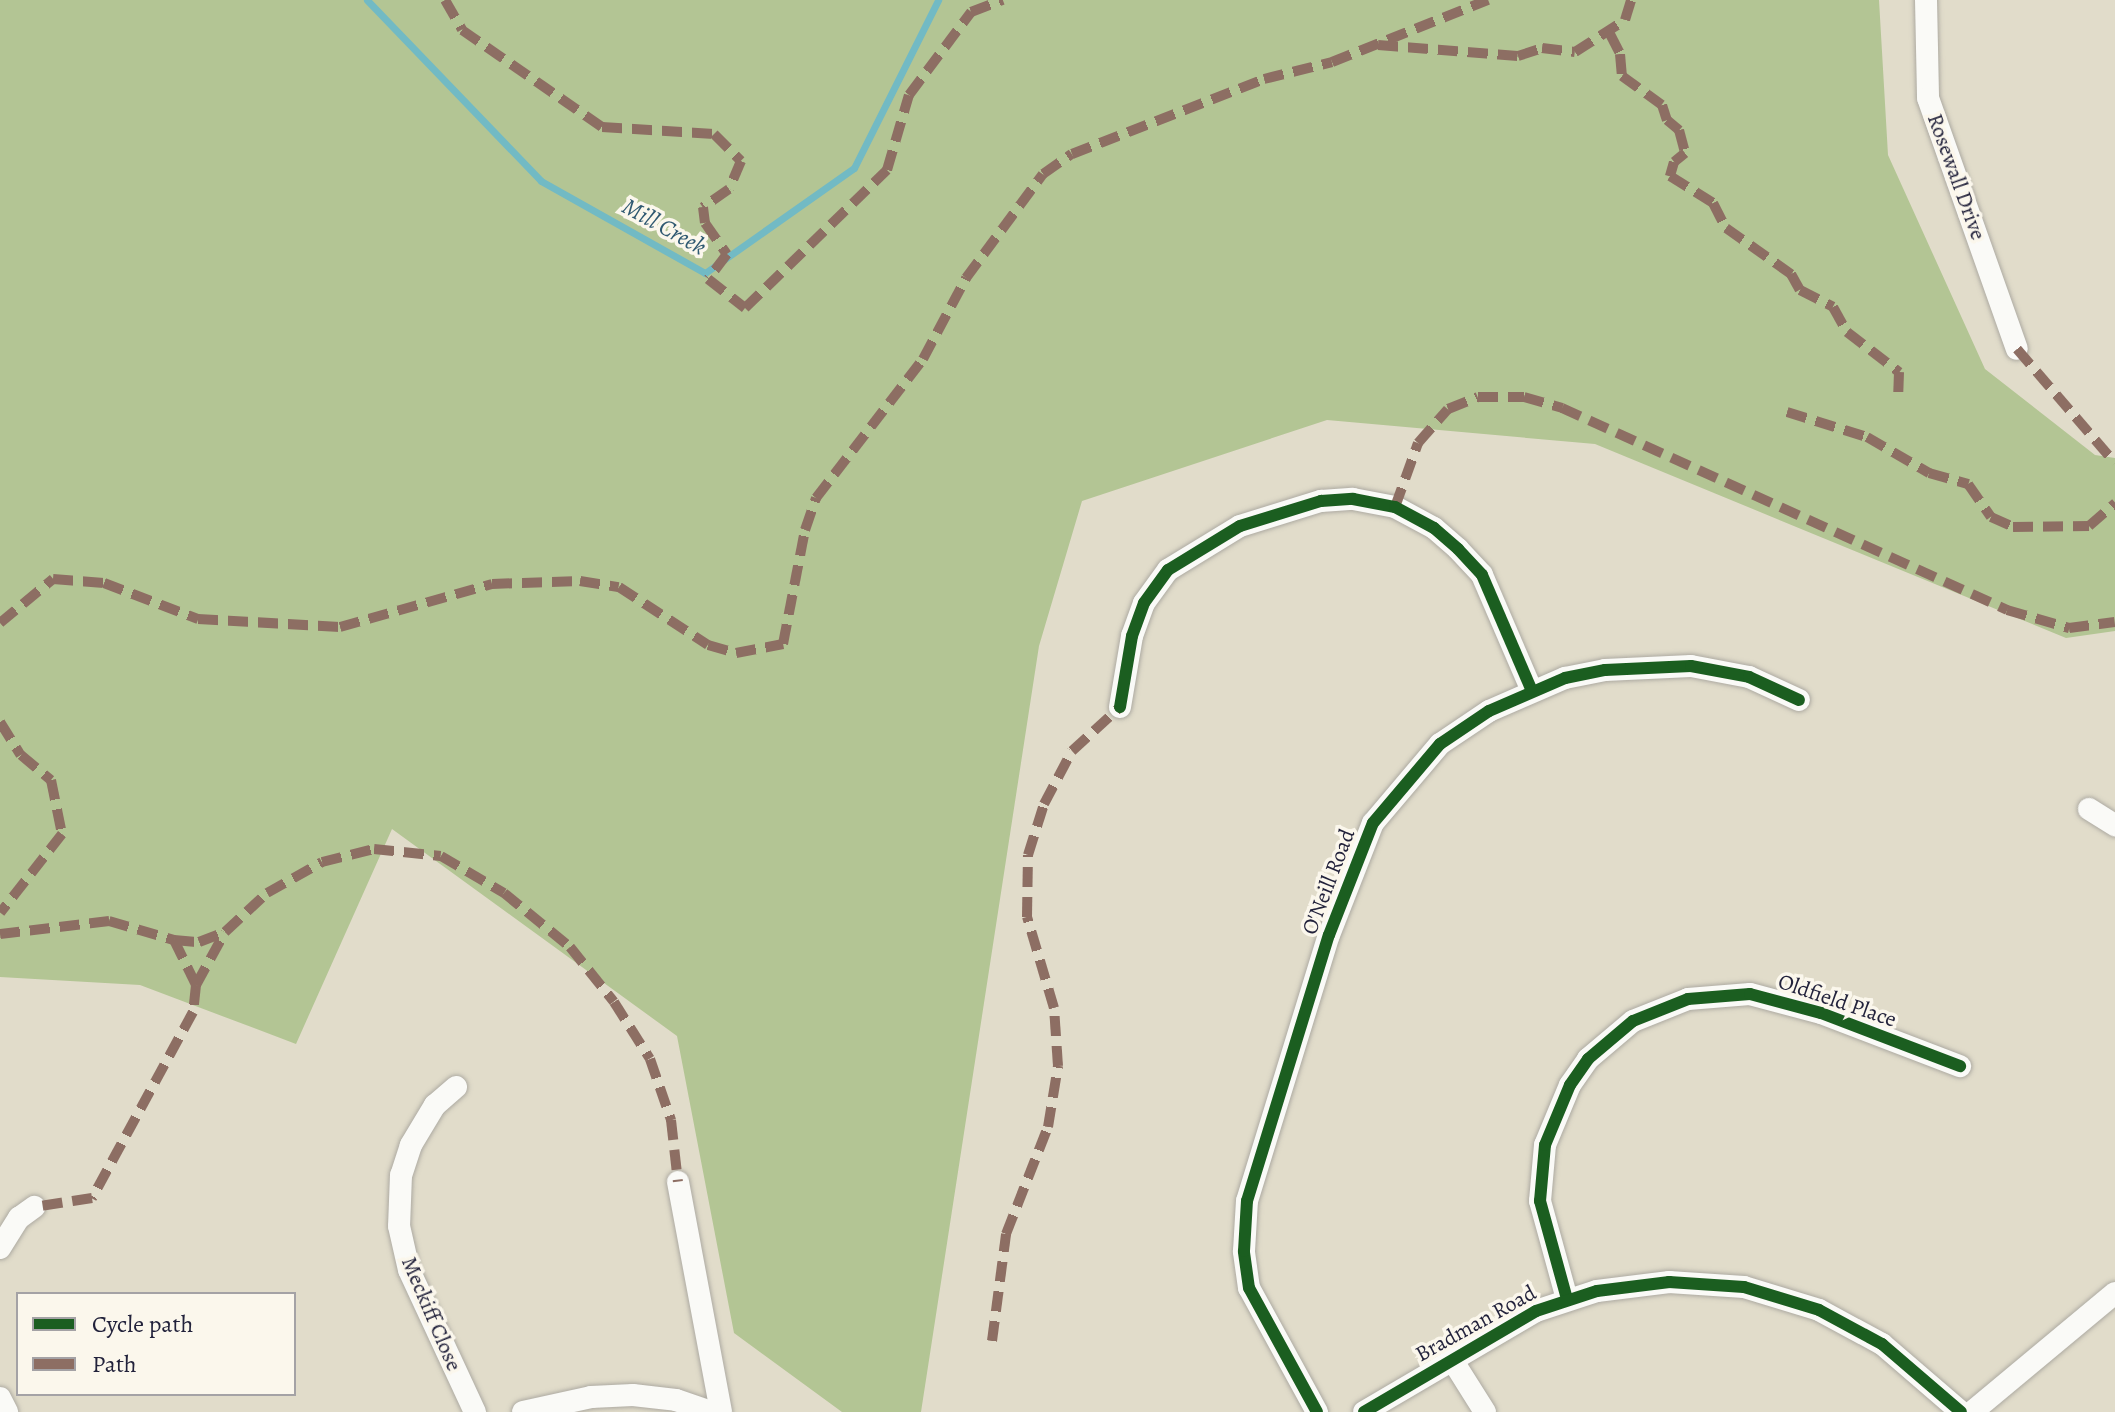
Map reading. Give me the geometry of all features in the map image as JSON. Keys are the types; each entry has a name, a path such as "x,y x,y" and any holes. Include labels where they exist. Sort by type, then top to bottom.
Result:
{"street":[{"name":"Rosewall Drive","path":"1926,0 1928,98 2017,349"},
{"path":"1120,707 1132,636 1144,603 1168,570 1240,526 1321,501 1353,499 1395,507 1434,528 1458,549 1482,575 1531,689"},
{"name":"O'Neill Road","path":"1317,1412 1249,1288 1244,1251 1247,1201 1329,935 1373,823 1440,744 1531,689 1605,670 1691,666 1749,677 1799,700"},
{"path":"2089,809 2115,825"},
{"name":"Oldfield Place","path":"1567,1299 1540,1201 1545,1145 1570,1085 1588,1059 1633,1021 1688,999 1750,994 1821,1013 1960,1066"},
{"name":"Meckiff Close","path":"456,1087 435,1105 411,1145 401,1175 399,1226 409,1270 475,1412"},
{"path":"678,1182 721,1412"},
{"path":"0,1248 19,1218 34,1207"},
{"name":"Bradman Road","path":"1364,1412 1505,1326 1567,1299 1669,1282 1744,1287 1784,1297 1882,1344 1961,1412"},
{"path":"1972,1412 2115,1293"},
{"path":"1451,1358 1485,1412"},
{"path":"523,1412 591,1397 633,1395 676,1400 710,1412"},
{"path":"0,1398 7,1412"}],"green space":[{"path":"0,0 1879,0 1888,155 1985,369 2095,455 2115,458 2115,631 2066,638 1595,444 1327,420 1082,501 1039,646 921,1412 842,1412 734,1333 677,1036 392,829 296,1044 140,985 0,977"}],"waterway":[{"name":"Mill Creek","path":"367,0 541,181 705,273 854,168 938,0"}],"marked path":[{"path":"445,0 462,30 602,127 714,134 741,161 729,189 703,207 705,223 727,254 708,279 745,308 887,170 909,95 971,12 1003,0"},
{"path":"0,623 53,579 104,583 198,619 340,627 492,584 580,581 619,587 708,645 736,653 783,644 805,530 816,498 923,359 966,278 1043,174 1072,154 1264,79 1332,62 1488,0"},
{"path":"1378,45 1518,56 1542,48 1575,52 1625,20 1631,0"},
{"path":"1610,34 1620,54 1622,76 1662,105 1667,120 1679,130 1685,153 1674,162 1670,176 1713,203 1726,228 1791,274 1800,290 1833,307 1847,332 1899,372 1898,395"},
{"path":"2017,349 2115,463"},
{"path":"1395,507 1418,443 1448,409 1478,397 1524,397 1562,408 2007,610 2069,628 2115,622"},
{"path":"1787,412 1867,437 1929,473 1968,484 1991,517 2013,527 2089,526 2115,503"},
{"path":"992,1341 1006,1234 1048,1127 1058,1066 1054,1008 1027,917 1028,855 1044,804 1072,751 1120,707"},
{"path":"0,722 21,755 51,780 62,834 0,913"},
{"path":"196,985 225,932 267,893 322,862 374,849 441,856 504,893 570,947 614,1002 650,1059 671,1120 678,1182"},
{"path":"0,934 109,921 174,940 196,985 193,1012 92,1198 34,1207"},
{"path":"174,940 199,942 225,932"}],"cycle path":[{"path":"1120,707 1132,636 1144,603 1168,570 1240,526 1321,501 1353,499 1395,507 1434,528 1458,549 1482,575 1531,689"},
{"path":"1317,1412 1249,1288 1244,1251 1247,1201 1329,935 1373,823 1440,744 1489,711 1565,678 1605,670 1691,666 1749,677 1799,700"},
{"path":"1567,1299 1540,1201 1545,1145 1570,1085 1588,1059 1633,1021 1688,999 1750,994 1821,1013 1960,1066"},
{"path":"1364,1412 1536,1311 1597,1291 1669,1282 1744,1287 1819,1310 1882,1344 1961,1412"}]}
